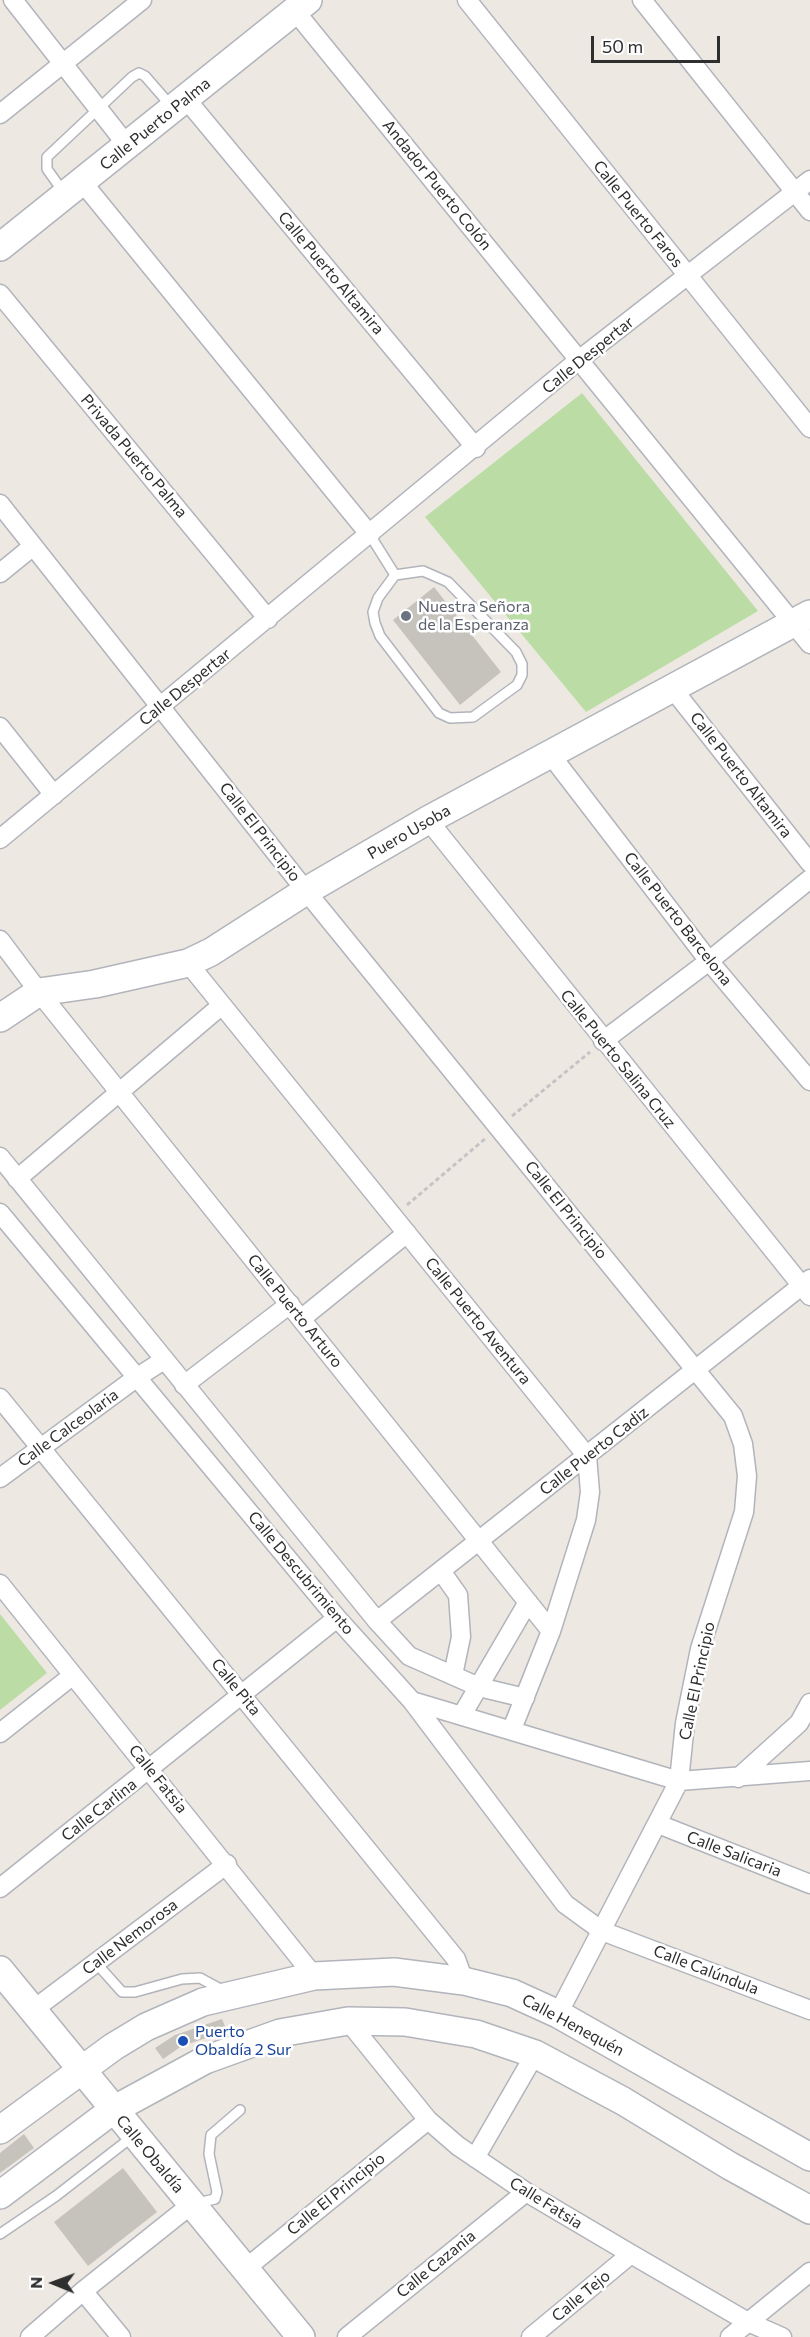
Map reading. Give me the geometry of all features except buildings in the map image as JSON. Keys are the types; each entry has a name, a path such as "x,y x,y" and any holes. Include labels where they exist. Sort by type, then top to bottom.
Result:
{"main road":[{"name":"Calle Puerto Palma","path":"0,247 301,6"},
{"name":"Puero Usoba","path":"0,1018 39,992 95,984 188,963 237,937 306,891 428,820 802,618"},
{"name":"Calle Henequén","path":"0,2130 81,2070 146,2026 228,1994 314,1976 394,1972 464,1981 512,1993 558,2014 810,2157"},
{"name":"Calle Obaldía","path":"1,1975 33,2010 301,2337"},
{"path":"0,2194 114,2110 205,2060 280,2033 348,2022 405,2022 476,2034 535,2054 622,2101 810,2210"}],"street":[{"path":"13,0 126,144"},
{"path":"0,114 142,0"},
{"name":"Calle Puerto Faros","path":"467,0 810,428"},
{"path":"642,0 810,211"},
{"name":"Andador Puerto Colón","path":"301,6 580,359 802,618"},
{"name":"Calle Puerto Altamira","path":"180,104 476,448"},
{"name":"Calle Despertar","path":"0,839 476,448 580,359 810,180"},
{"path":"74,189 370,535"},
{"name":"Privada Puerto Palma","path":"0,294 268,619"},
{"name":"Calle El Principio","path":"0,504 306,891 733,1416 742,1443 747,1476 744,1512 700,1649 685,1724 679,1781 558,2014"},
{"path":"0,573 32,547"},
{"path":"802,618 810,644"},
{"name":"Calle Puerto Altamira","path":"672,688 810,863"},
{"path":"0,727 54,795"},
{"name":"Calle Puerto Barcelona","path":"550,754 709,961 810,1081"},
{"name":"Calle Puerto Salina Cruz","path":"428,820 603,1041 808,1287"},
{"path":"603,1041 709,961 810,879"},
{"name":"Calle Puerto Arturo","path":"0,940 39,992 551,1631"},
{"name":"Calle Puerto Aventura","path":"188,963 587,1456"},
{"path":"17,1179 222,1005"},
{"name":"Calle Descubrimiento","path":"0,1157 377,1621 409,1656 478,1686 525,1698"},
{"name":"Calle Descubrimiento","path":"0,1213 337,1617 412,1701 565,1904 602,1931"},
{"path":"301,1319 407,1233"},
{"name":"Calle Puerto Cadiz","path":"377,1621 695,1371 808,1287"},
{"path":"184,1384 290,1304"},
{"name":"Calle Calceolaria","path":"0,1478 164,1360"},
{"name":"Calle Pita","path":"0,1398 456,1959 464,1981"},
{"path":"512,1730 551,1631 586,1520 590,1492 587,1456"},
{"path":"441,1571 458,1595 461,1637 453,1675"},
{"name":"Calle Fatsia","path":"0,1584 314,1976"},
{"path":"462,1715 528,1602"},
{"name":"Calle Carlina","path":"0,1888 151,1770 337,1617"},
{"path":"0,1733 72,1676"},
{"path":"412,1701 679,1781 810,1771"},
{"path":"738,1778 804,1724 810,1704"},
{"name":"Calle Salicaria","path":"658,1824 810,1884"},
{"name":"Calle Nemorosa","path":"33,2010 226,1864"},
{"name":"Calle Calúndula","path":"602,1931 810,2010"},
{"name":"Calle Fatsia","path":"348,2022 428,2120 475,2158 526,2192 631,2254 748,2322 782,2337"},
{"path":"475,2158 535,2054"},
{"name":"Calle El Principio","path":"244,2269 428,2120"},
{"name":"Calle Cazania","path":"346,2337 526,2192"},
{"path":"30,2337 83,2291 192,2204"},
{"name":"Calle Tejo","path":"531,2337 631,2254"},
{"path":"730,2337 810,2272"},
{"path":"83,2291 121,2337"}],"lane":[{"path":"74,189 47,169 47,157 139,73 180,104"},
{"path":"370,535 395,574"},
{"path":"423,571 448,582 516,652 522,664 522,675 517,685 473,717 450,718 439,713 380,636 375,623 373,612 378,598 395,574 423,571"},
{"path":"96,1963 122,1992 135,1992 182,1979 200,1978 228,1994"},
{"path":"192,2204 215,2199 217,2192 209,2154 211,2135 240,2110"},
{"path":"0,2234 56,2196 134,2136"}],"green space":[{"path":"582,393 758,611 586,712 425,517"},
{"path":"0,1614 47,1673 0,1710"}],"place":[{"name":"Nuestra Señora de la Esperanza","path":"406,616"},
{"name":"Puerto Obaldía 2 Sur","path":"183,2041"}]}
